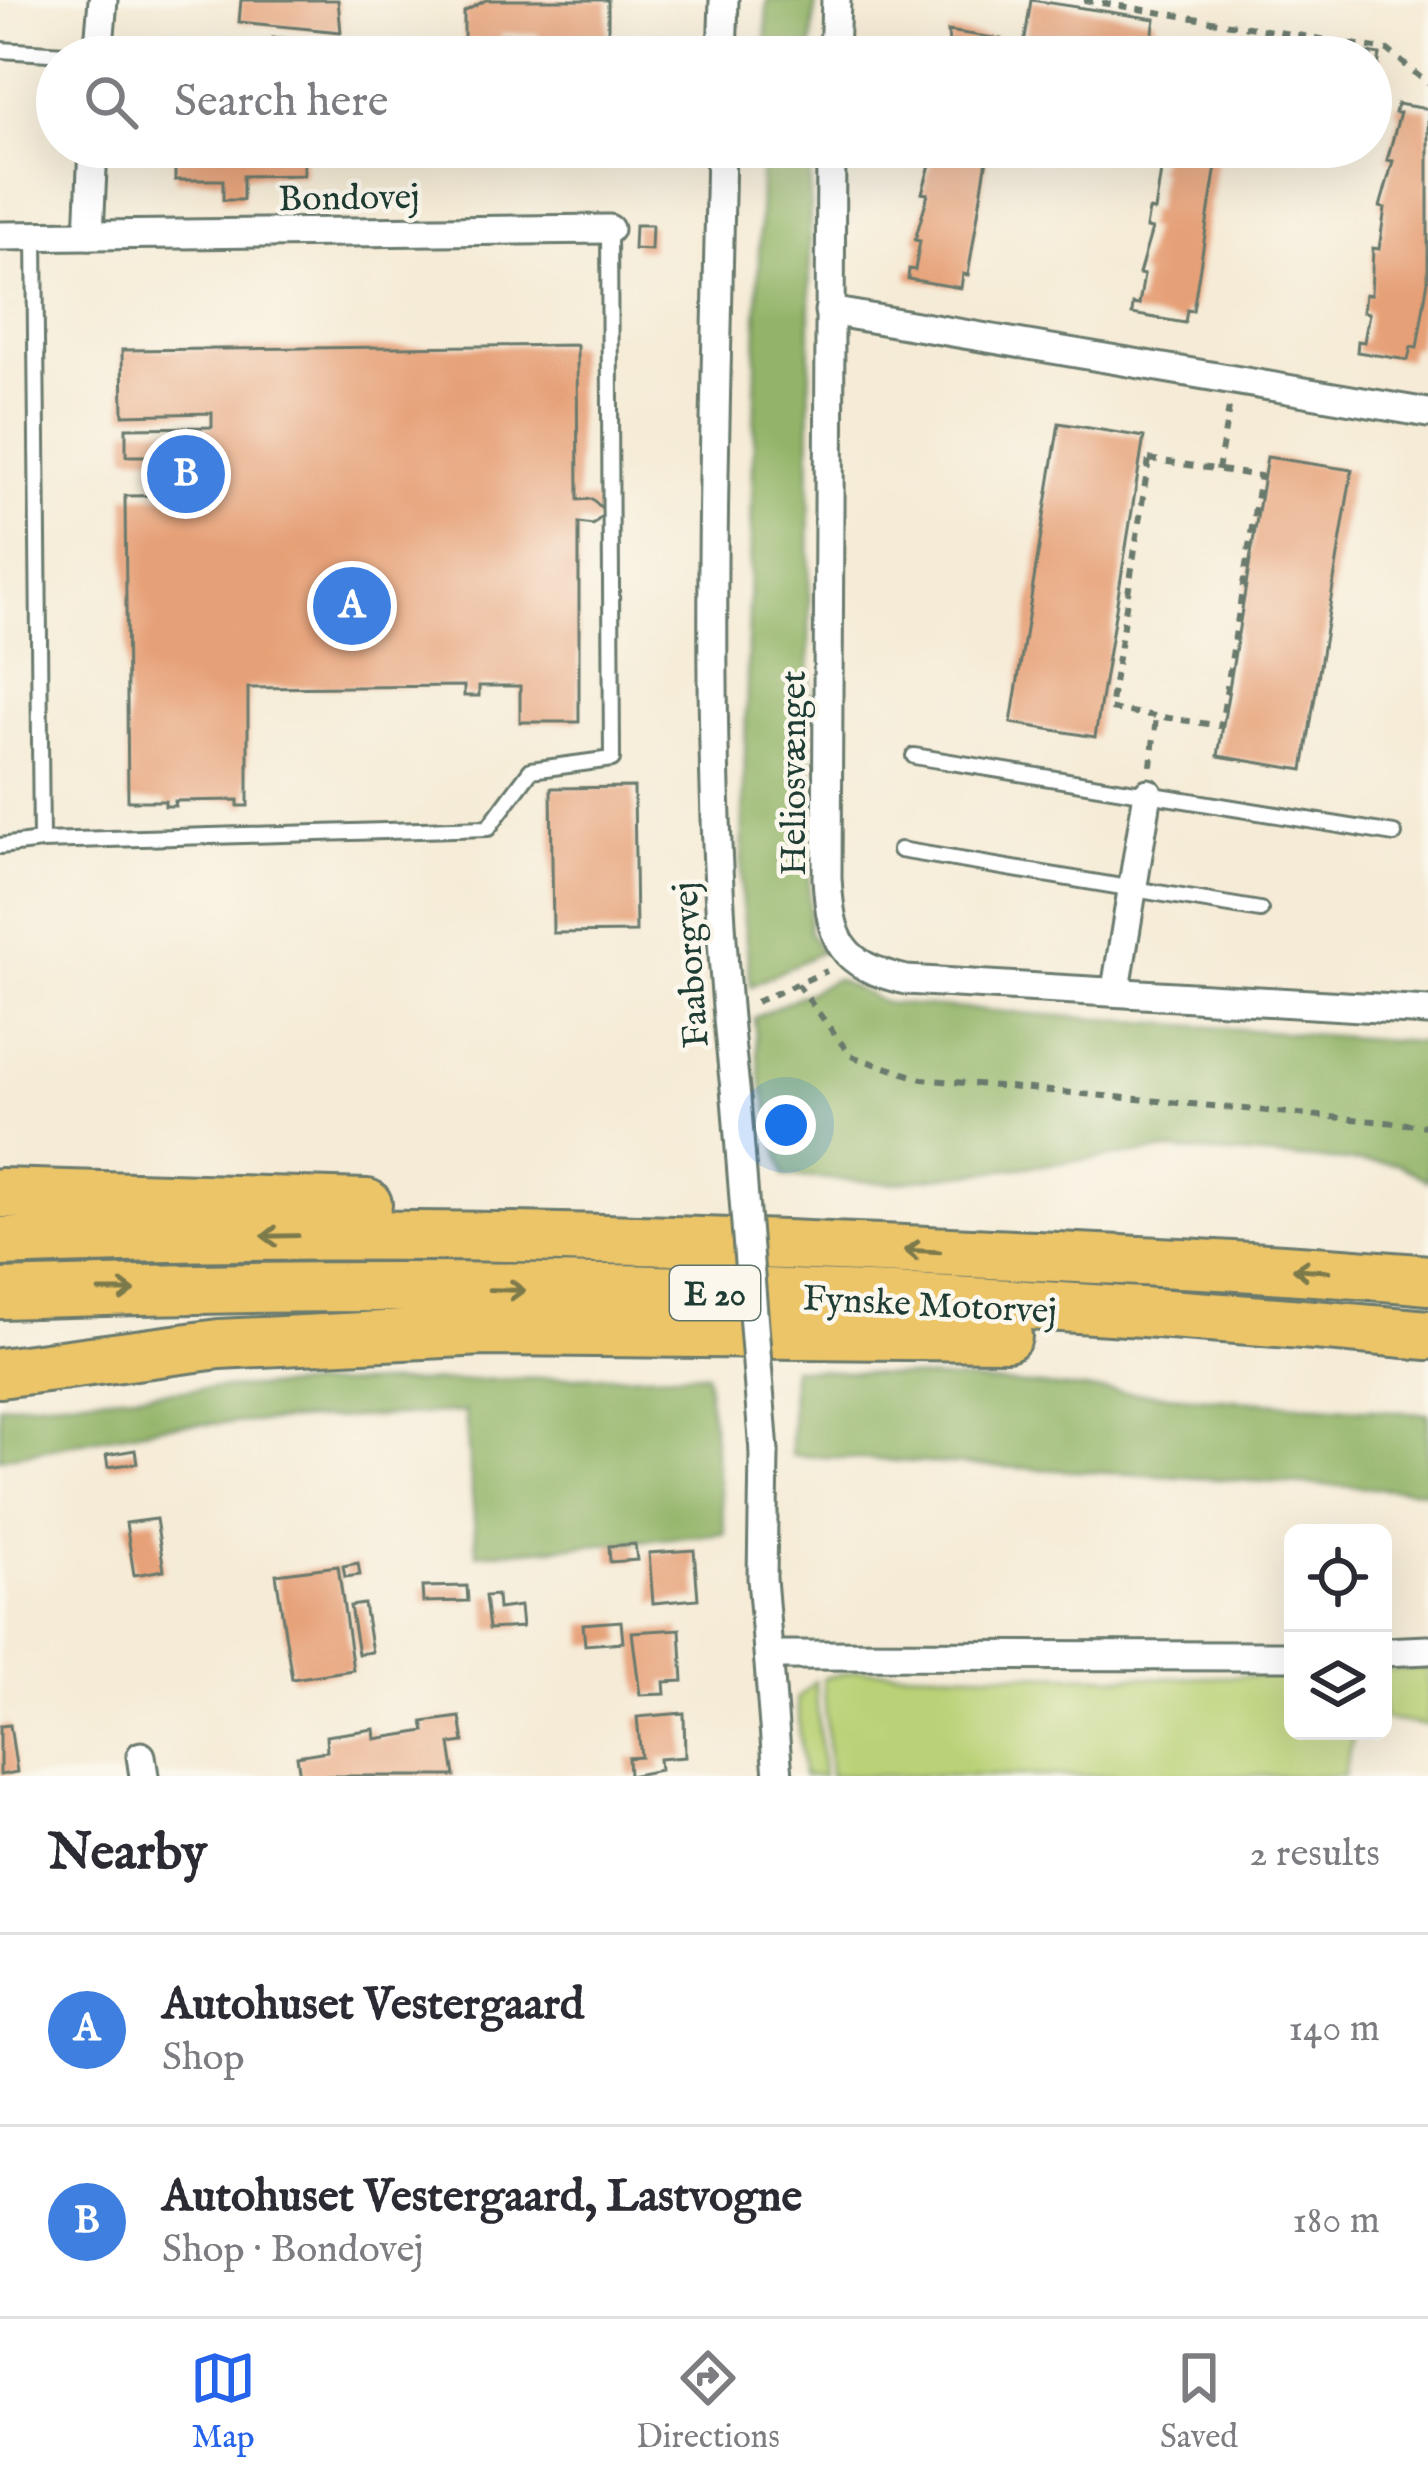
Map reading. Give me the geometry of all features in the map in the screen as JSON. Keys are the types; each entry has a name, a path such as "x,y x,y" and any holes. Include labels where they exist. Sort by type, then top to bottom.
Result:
{"highway":[{"path":"0,1193 435,1206 676,1239"},
{"name":"Fynske Motorvej","path":"0,1242 376,1235 676,1239 1308,1269 1428,1280"},
{"name":"Fynske Motorvej","path":"0,1294 675,1292 970,1302 1428,1335"},
{"path":"0,1373 219,1344 485,1330 1113,1338 1368,1330"}],"street":[{"path":"100,36 103,0"},
{"path":"723,36 724,0"},
{"path":"835,36 836,0"},
{"path":"89,235 92,168"},
{"name":"Faaborgvej","path":"721,168 715,706 720,972 736,1098 764,1452 762,1578 778,1776"},
{"name":"Heliosvænget","path":"831,168 827,878 830,920 852,960"},
{"name":"Bondovej","path":"0,236 609,230"},
{"path":"829,311 1428,412"},
{"path":"1116,989 1148,793"},
{"path":"852,960 874,973 906,980 1428,1011"},
{"path":"1392,1652 1428,1650"},
{"path":"769,1654 1284,1656"}],"lane":[{"path":"0,50 36,53"},
{"path":"0,845 488,828 531,770 612,760 609,230"},
{"path":"35,235 41,841"},
{"path":"914,756 1394,834"},
{"path":"899,850 1260,910"}],"path":[{"path":"1084,0 1303,36"},
{"path":"1392,53 1428,84"},
{"path":"1218,470 1234,380"},
{"path":"1150,459 1260,476 1221,726 1156,716 1110,709 1150,459"},
{"path":"1148,793 1156,716"},
{"path":"726,1015 852,960"},
{"path":"797,984 851,1056 922,1079 1428,1126"}],"green space":[{"path":"767,0 816,0 812,36 766,36"},
{"path":"761,168 810,168 809,932 821,952 751,986 741,895"},
{"path":"836,979 885,1003 1428,1043 1428,1181 1398,1164 1168,1150 891,1183 784,1176 760,1076 754,1018"},
{"path":"792,1368 1428,1414 1428,1491 791,1455"},
{"path":"706,1373 725,1534 477,1554 465,1412 163,1426 0,1458 0,1405 197,1389"},
{"path":"1428,1668 1428,1726 1392,1720 1392,1670"},
{"path":"860,1670 1170,1678 1284,1675 1284,1740 1353,1740 1343,1776 830,1776 823,1678"},
{"path":"815,1681 823,1776 803,1776 797,1699"}],"building":[{"path":"241,0 338,0 341,32 239,22"},
{"path":"486,0 608,0 608,36 464,36 464,12"},
{"path":"1031,0 1155,19 1152,36 1025,36"},
{"path":"1397,104 1428,109 1428,280 1417,348 1411,347 1408,360 1357,352 1358,341 1364,342 1369,313 1363,312 1365,294 1371,295 1373,248 1379,249 1385,208 1380,207 1392,168 1392,142 1400,113 1395,113"},
{"path":"175,168 304,168 304,175 243,176 243,200 223,200 223,180 175,180"},
{"path":"929,168 986,168 968,275 963,274 961,288 908,279 909,269 915,270 920,241 915,240 928,194 922,193"},
{"path":"1216,168 1193,311 1187,310 1185,323 1132,314 1133,304 1139,305 1144,275 1139,274 1152,229 1146,228 1149,210 1155,211 1161,171 1156,170"},
{"path":"635,225 652,225 651,250 634,249"},
{"path":"577,345 578,500 592,499 606,512 593,525 579,523 579,722 520,722 520,686 479,686 479,696 464,696 464,686 248,688 248,806 238,806 238,800 175,801 175,806 165,806 165,801 128,801 125,496 212,495 212,456 126,456 126,428 212,427 212,413 123,415 122,350"},
{"path":"1059,423 1144,437 1095,737 1011,723"},
{"path":"1267,457 1352,470 1303,770 1218,756"},
{"path":"634,787 636,932 553,933 551,788"},
{"path":"135,1450 137,1463 108,1467 106,1455"},
{"path":"156,1519 164,1570 134,1575 126,1523"},
{"path":"635,1544 637,1560 610,1562 609,1546"},
{"path":"694,1550 698,1599 653,1603 649,1553"},
{"path":"358,1563 360,1575 345,1577 343,1566"},
{"path":"338,1566 353,1670 292,1679 276,1574"},
{"path":"467,1586 468,1601 423,1602 422,1587"},
{"path":"497,1595 498,1609 520,1606 522,1627 489,1629 485,1596"},
{"path":"364,1604 372,1652 358,1654 350,1606"},
{"path":"621,1621 623,1642 585,1645 583,1624"},
{"path":"680,1629 683,1681 664,1682 665,1694 640,1695 632,1632"},
{"path":"684,1713 685,1757 659,1759 660,1770 629,1776 628,1758 641,1757 637,1717"},
{"path":"460,1717 464,1742 450,1744 455,1776 300,1776 297,1756 327,1751 326,1736 374,1729 375,1739 425,1731 423,1722"},
{"path":"10,1725 17,1772 0,1775 0,1726"}],"place":[{"name":"Autohuset Vestergaard, Lastvogne","path":"186,474"},
{"name":"Autohuset Vestergaard","path":"352,606"}]}
